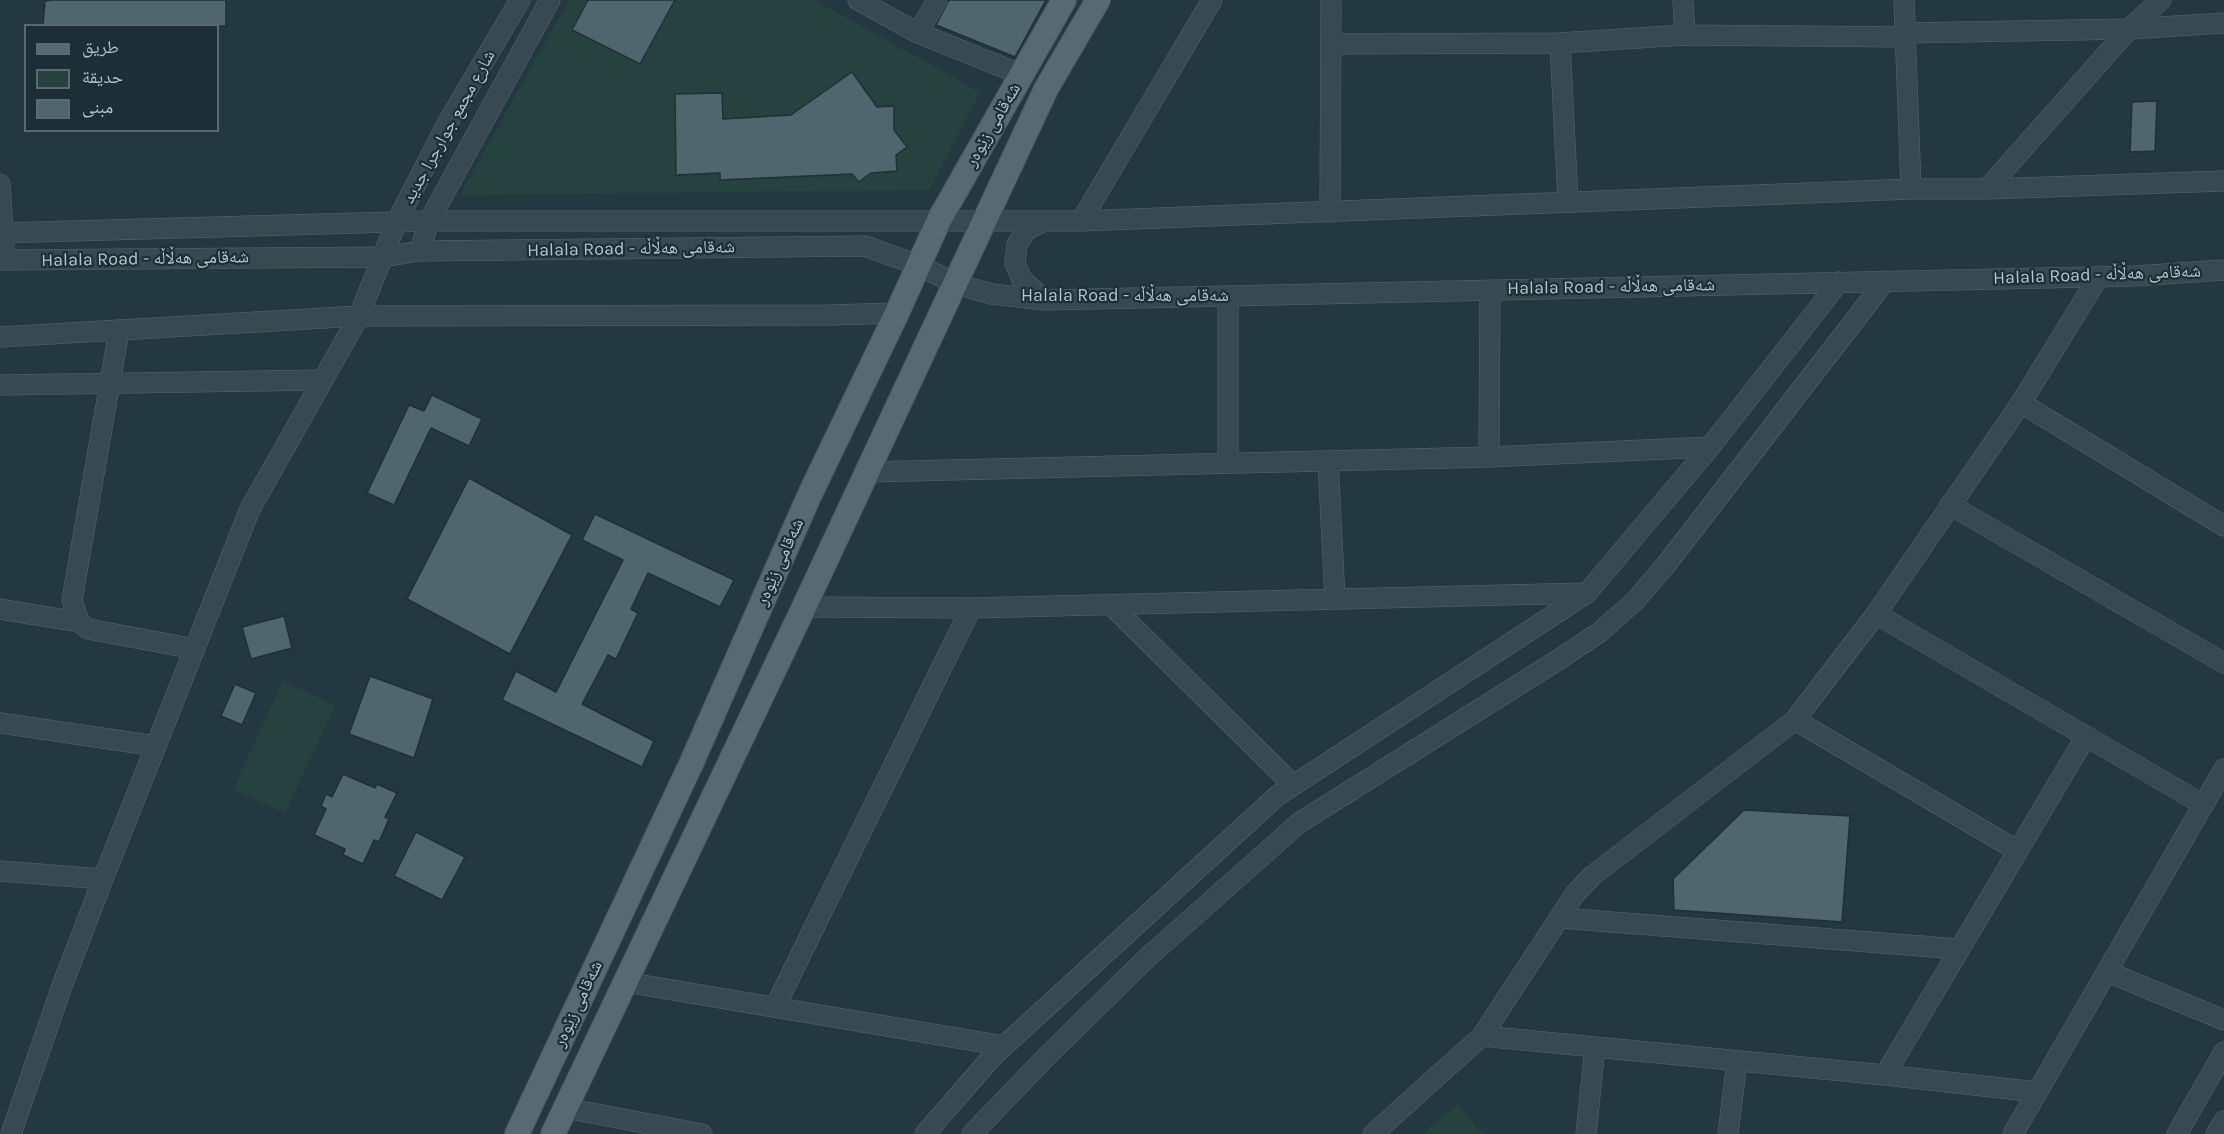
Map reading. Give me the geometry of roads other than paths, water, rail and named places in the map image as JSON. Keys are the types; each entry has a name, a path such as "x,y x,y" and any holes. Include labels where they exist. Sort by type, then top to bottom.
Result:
{"main road":[{"name":"شەقامی زێوەر","path":"517,1134 691,764 810,494 939,220 1064,0"},
{"name":"شەقامی زێوەر","path":"553,1134 804,607 1046,89 1098,0"}],"street":[{"name":"شارع مجمع جوارجرا جديد","path":"11,1134 62,986 250,509 359,316 396,223 448,122 520,0"},
{"name":"شارع مجمع جوارجرا جديد","path":"420,251 429,221 550,0"},
{"path":"858,0 918,33 1022,75"},
{"path":"918,33 937,0"},
{"path":"1081,221 1212,0"},
{"path":"1330,212 1331,0"},
{"path":"1683,0 1684,35"},
{"path":"1904,0 1911,189"},
{"path":"1987,189 2128,29 2161,0"},
{"path":"1332,44 1560,43 1684,35 1904,35 2128,29 2224,23"},
{"path":"1560,43 1568,202"},
{"name":"Halala Road - شەقامی هەڵاڵە","path":"2,232 429,221 1081,221 1911,189 1987,189 2224,181"},
{"path":"0,184 3,260"},
{"path":"1045,221 1028,229 1017,244 1015,263 1022,280 1045,300"},
{"name":"Halala Road - شەقامی هەڵاڵە","path":"3,260 383,257 420,251 865,246 918,265 954,283 992,294 1045,300 2170,275 2224,270"},
{"path":"1373,1134 1482,1036 1575,894 1592,876 1795,720 1876,614 2021,403 2099,276"},
{"path":"972,1134 1148,957 1299,824 1558,660 1600,632 1635,601 1665,566 1885,281"},
{"path":"925,1134 992,1057 1276,796 1587,593 1710,447 1839,282"},
{"path":"1489,457 1490,290"},
{"path":"1228,297 1228,463"},
{"path":"0,337 359,316 897,313"},
{"path":"118,331 72,600 79,622 87,629 195,649"},
{"path":"0,385 323,380"},
{"path":"2021,403 2224,526"},
{"path":"867,472 1489,457 1710,447"},
{"path":"1328,461 1335,599"},
{"path":"1950,505 2224,663"},
{"path":"804,607 971,608 1587,593"},
{"path":"1110,604 1293,785"},
{"path":"775,1007 971,608"},
{"path":"0,609 79,622"},
{"path":"1876,614 2204,805"},
{"path":"1795,720 2018,851"},
{"path":"0,723 156,746"},
{"path":"1885,1075 2086,736"},
{"path":"2013,1134 2224,769"},
{"path":"0,871 103,879"},
{"path":"1560,918 1959,950"},
{"path":"1128,932 1148,957"},
{"path":"2108,972 2224,1020"},
{"path":"626,982 1004,1046"},
{"path":"1482,1036 2037,1092"},
{"path":"1586,1134 1595,1047"},
{"path":"2177,1134 2224,1052"},
{"path":"1728,1134 1737,1061"},
{"path":"565,1108 702,1134"},
{"path":"2216,1134 2224,1121"}]}
